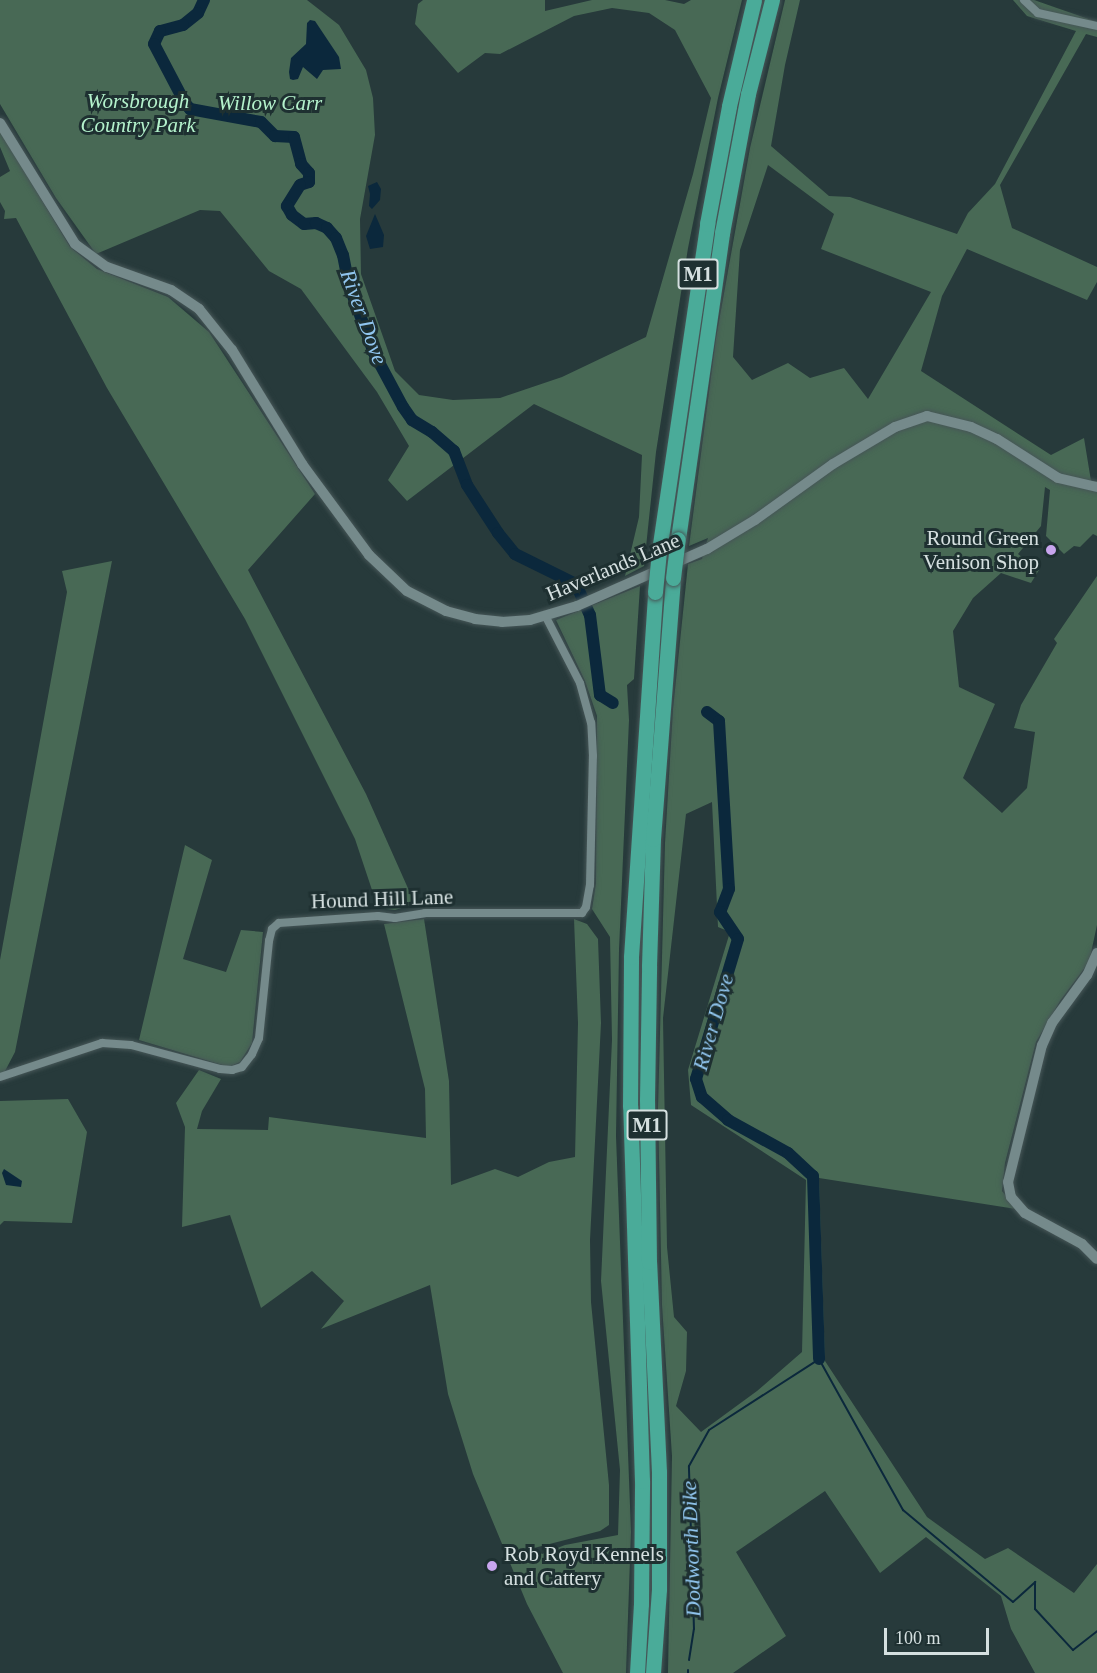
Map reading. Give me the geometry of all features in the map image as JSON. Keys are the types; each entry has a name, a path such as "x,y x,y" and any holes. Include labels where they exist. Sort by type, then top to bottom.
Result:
{"highway":[{"name":"M1","path":"637,1673 641,1604 642,1481 630,1106 631,957 655,592 707,224 731,95 754,0"},
{"name":"M1","path":"653,1673 659,1589 659,1472 649,1262 649,988 653,839 673,578 678,540 730,186 748,94 772,0"}],"street":[{"path":"1024,0 1038,13 1068,22 1097,26"},
{"name":"Haverlands Lane","path":"0,123 75,244 107,267 158,285 183,297 199,309 215,328 323,494 369,555 407,591 433,606 465,617 502,622 546,617 577,606 707,549 755,520 833,464 895,427 920,418 936,417 971,427 997,439 1058,478 1097,487"},
{"name":"Hound Hill Lane","path":"0,1077 102,1043 131,1045 220,1070 242,1067 259,1038 269,941 272,929 279,923 378,916 395,918 417,914 582,913 586,907 590,885 591,723 580,683 546,617"},
{"path":"1097,952 1087,975 1052,1023 1042,1045 1008,1182 1011,1197 1025,1213 1082,1244 1097,1259"}],"green space":[{"name":"Willow Carr","path":"0,0 307,0 339,25 366,70 373,98 375,135 360,219 361,274 395,371 419,395 453,400 500,398 562,377 646,337 693,174 711,98 675,30 649,13 612,8 574,16 500,54 485,53 458,73 415,24 418,4 423,0 545,0 545,11 592,0 665,0 684,4 691,0 742,0 718,98 688,248 656,452 644,566 625,576 639,517 642,455 534,404 407,501 388,480 409,446 377,392 301,289 269,271 220,211 200,210 96,254 56,198 0,104"},
{"path":"785,0 800,0 785,65 771,146 829,196 850,197 957,234 968,213 995,184 1076,31 1027,16 1013,0 1034,0 1097,22 1097,37 1086,34 1000,185 1012,228 1097,267 1097,282 1087,300 967,249 942,296 921,371 1051,455 1084,438 1091,481 1097,481 1097,536 1093,534 1080,547 1074,546 1064,554 1046,536 1050,490 1045,487 1041,526 1018,554 1039,570 1031,583 1001,573 973,598 953,631 959,687 995,704 963,778 1002,813 1027,788 1035,732 1014,728 1021,705 1057,643 1054,639 1097,576 1097,925 1089,962 1060,1001 1036,1042 1005,1163 1002,1191 1016,1209 819,1178 825,1361 927,1517 985,1559 1008,1548 1074,1593 1097,1564 1097,1673 1035,1673 1011,1629 1001,1596 926,1537 880,1573 825,1491 736,1552 786,1636 733,1673 668,1673 672,1456 662,1305 658,1108 665,843 673,709 688,564 702,559 708,538 689,546 716,338 750,148","holes":["768,165 834,214 821,249 931,292 868,399 844,368 810,378 788,363 752,380 733,357 740,250","712,802 718,927 730,932 688,1070 691,1105 806,1180 802,1352 757,1391 701,1432 676,1406 686,1371 687,1332 674,1317 667,1247 663,1018 686,814"]},
{"path":"0,131 70,247 97,269 168,297 209,332 315,494 248,570 366,794 415,904 395,910 378,908 355,839 245,619 107,388 16,218 4,219 5,211 0,202 0,177 10,171 0,147"},
{"path":"112,561 15,1052 4,1073 0,1073 0,960 67,592 62,571"},
{"path":"640,586 634,679 627,685 629,720 619,950 616,1136 631,1532 626,1673 563,1673 527,1604 473,1474 448,1394 430,1285 321,1329 344,1301 312,1271 261,1308 230,1215 182,1227 185,1127 176,1103 199,1070 221,1079 202,1111 197,1129 268,1130 269,1117 426,1138 425,1089 384,924 424,919 449,1081 451,1185 495,1169 518,1177 549,1162 575,1157 578,1023 574,919 587,924 598,939 601,1023 590,1240 591,1302 609,1485 609,1525 600,1531 534,1548 542,1554 565,1545 618,1535 620,1470 601,1281 612,1040 610,937 592,909 596,883 597,716 585,681 556,620"},
{"path":"185,845 212,860 183,959 226,972 241,930 263,932 252,1043 240,1062 229,1067 139,1040"},
{"path":"68,1099 87,1132 72,1223 4,1221 0,1225 0,1101"}],"water":[{"path":"310,20 315,21 339,57 341,69 323,70 317,79 303,67 298,79 293,80 290,79 289,72 291,58 306,44 307,23"},
{"path":"377,182 381,189 380,200 372,209 369,206 368,186"},
{"path":"375,214 384,235 383,247 370,249 366,236"},
{"path":"4,1169 22,1181 21,1187 6,1185 2,1173"}],"waterway":[{"name":"River Dove","path":"204,0 198,13 183,25 160,31 154,44 185,103 190,109 261,122 275,136 294,137 301,164 309,173 309,182 300,185 287,206 292,215 304,224 316,223 327,228 336,238 343,255 349,285 374,353 403,407 412,420 432,432 454,451 467,485 498,533 515,554 576,584 590,615 600,695 613,703"},
{"name":"River Dove","path":"707,712 719,721 729,889 720,912 738,939 696,1079 702,1097 728,1120 788,1153 813,1176 819,1359"},
{"name":"Dodworth Dike","path":"689,1660 694,1629 689,1466 709,1430 819,1359 903,1510 1013,1602 1035,1582 1035,1609 1073,1650 1097,1631"}],"place":[{"name":"Round Green Venison Shop","path":"1051,550"},
{"name":"Rob Royd Kennels and Cattery","path":"492,1566"}],"park label":[{"name":"Worsbrough Country Park","path":"138,113"}]}
